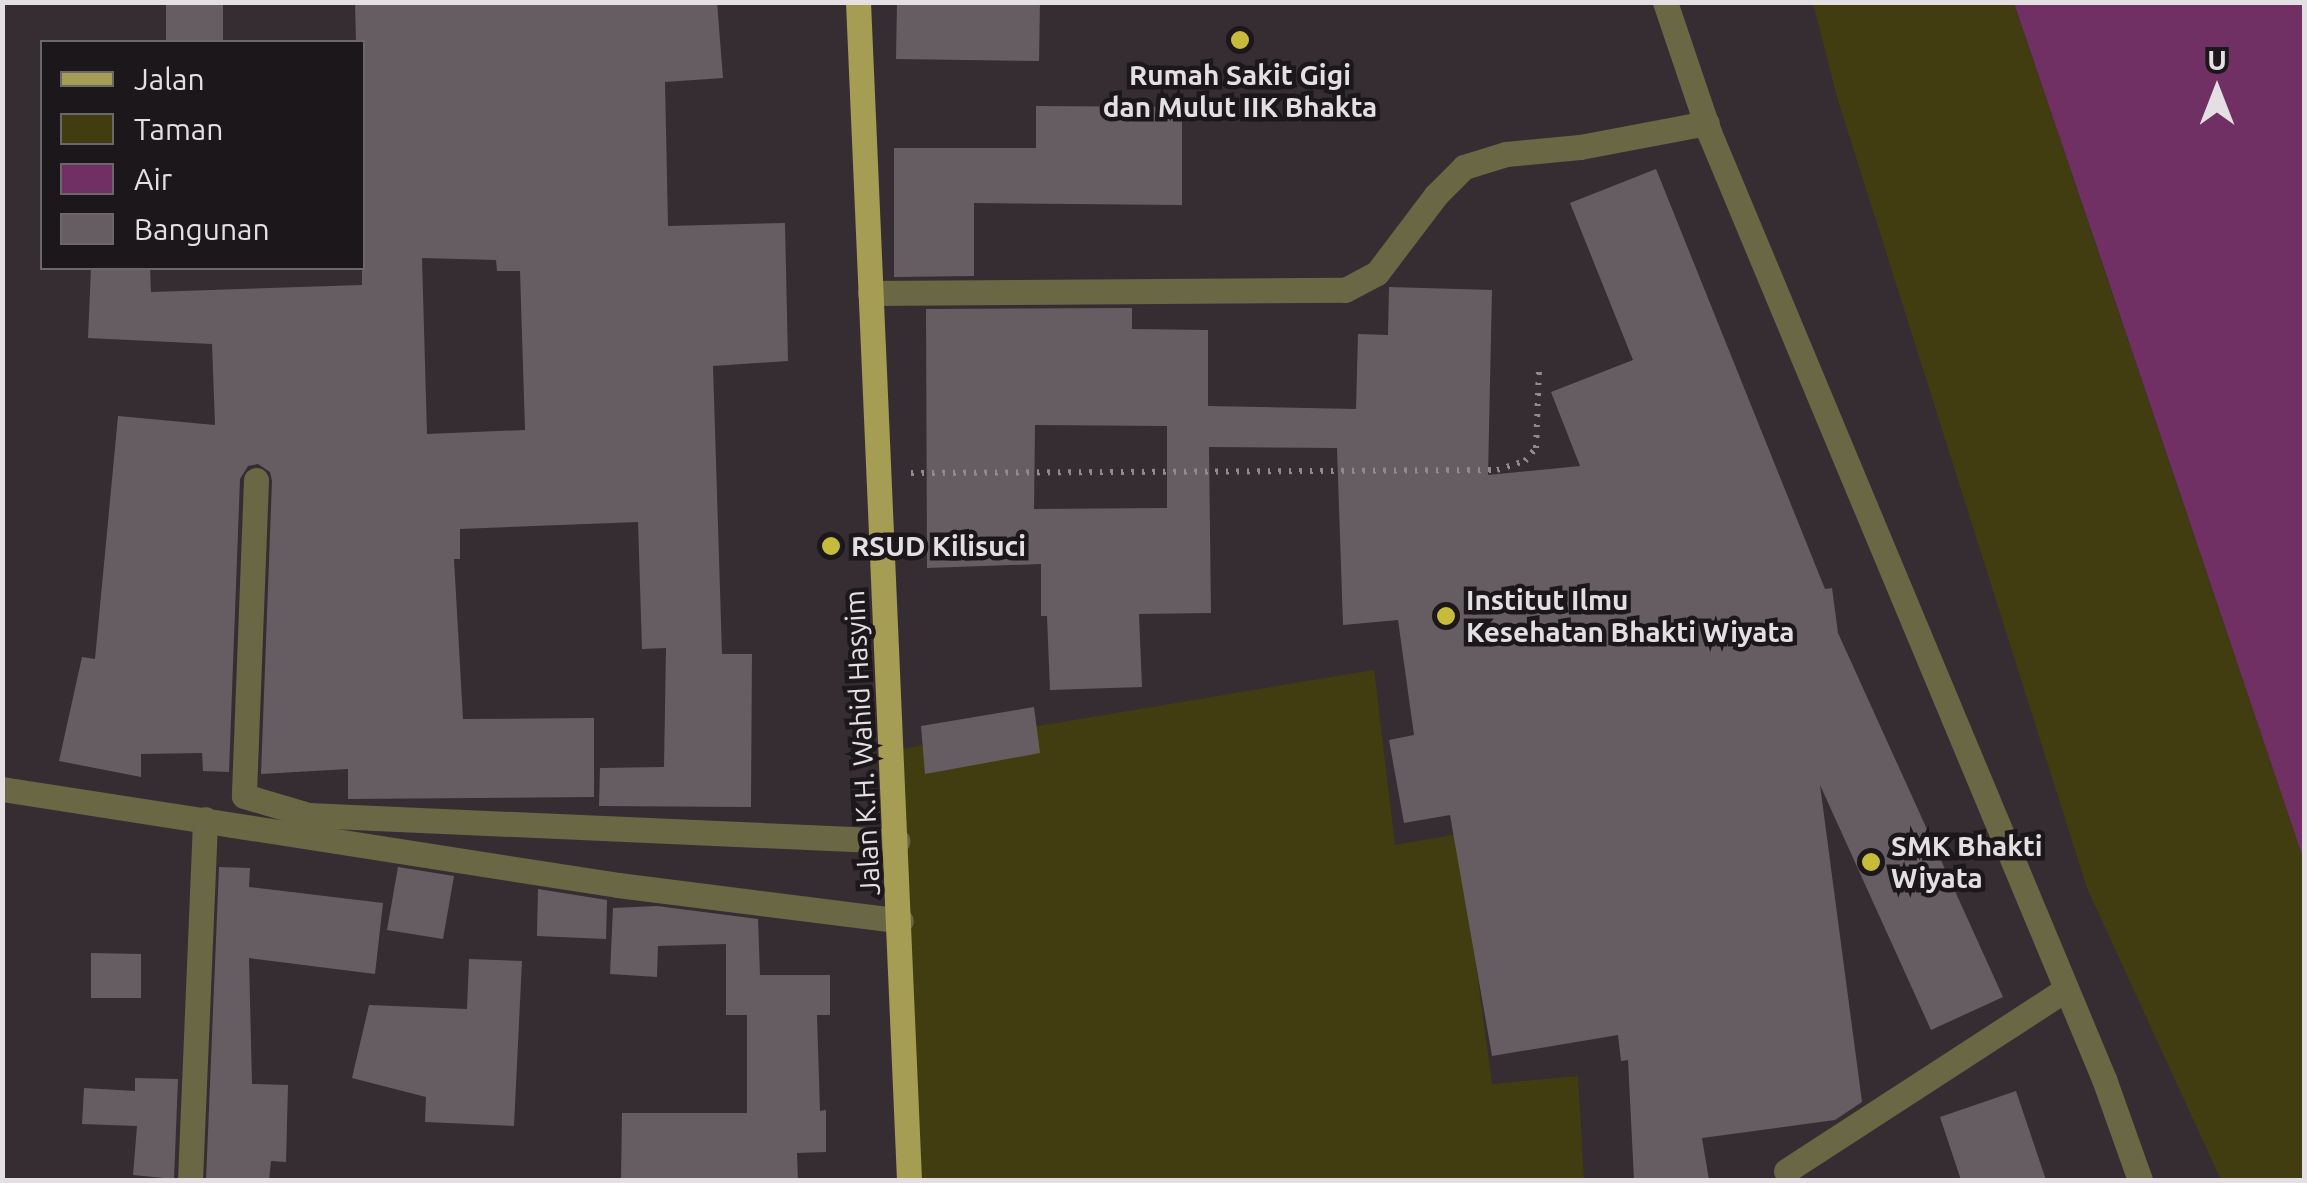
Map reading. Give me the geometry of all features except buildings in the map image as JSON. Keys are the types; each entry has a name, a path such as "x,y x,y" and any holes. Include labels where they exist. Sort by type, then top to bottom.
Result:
{"main road":[{"name":"Jalan K.H. Wahid Hasyim","path":"858,2 909,1180"}],"street":[{"path":"1664,2 1707,123 2066,989 2140,1180"},
{"path":"870,293 1346,290 1377,273 1436,195 1464,166 1506,154 1580,147 1707,123"},
{"path":"256,480 244,796 308,815 897,841"},
{"path":"2,789 618,884 900,921"},
{"path":"190,1180 205,818"},
{"path":"1786,1171 2066,989"}],"path":[{"path":"880,473 1497,470 1525,461 1536,448 1540,370"}],"green space":[{"path":"1813,3 2014,3 2304,861 2304,1180 2221,1180 2087,888 1837,97"},
{"path":"1374,670 1395,845 1458,834 1492,1084 1578,1076 1584,1180 907,1180 901,749"}],"water":[{"path":"2014,3 2304,3 2304,861 2102,262"}],"place":[{"name":"Rumah Sakit Gigi dan Mulut IIK Bhakta","path":"1240,40"},
{"name":"RSUD Kilisuci","path":"831,546"},
{"name":"Institut Ilmu Kesehatan Bhakti Wiyata","path":"1446,616"},
{"name":"SMK Bhakti Wiyata","path":"1871,862"}]}
